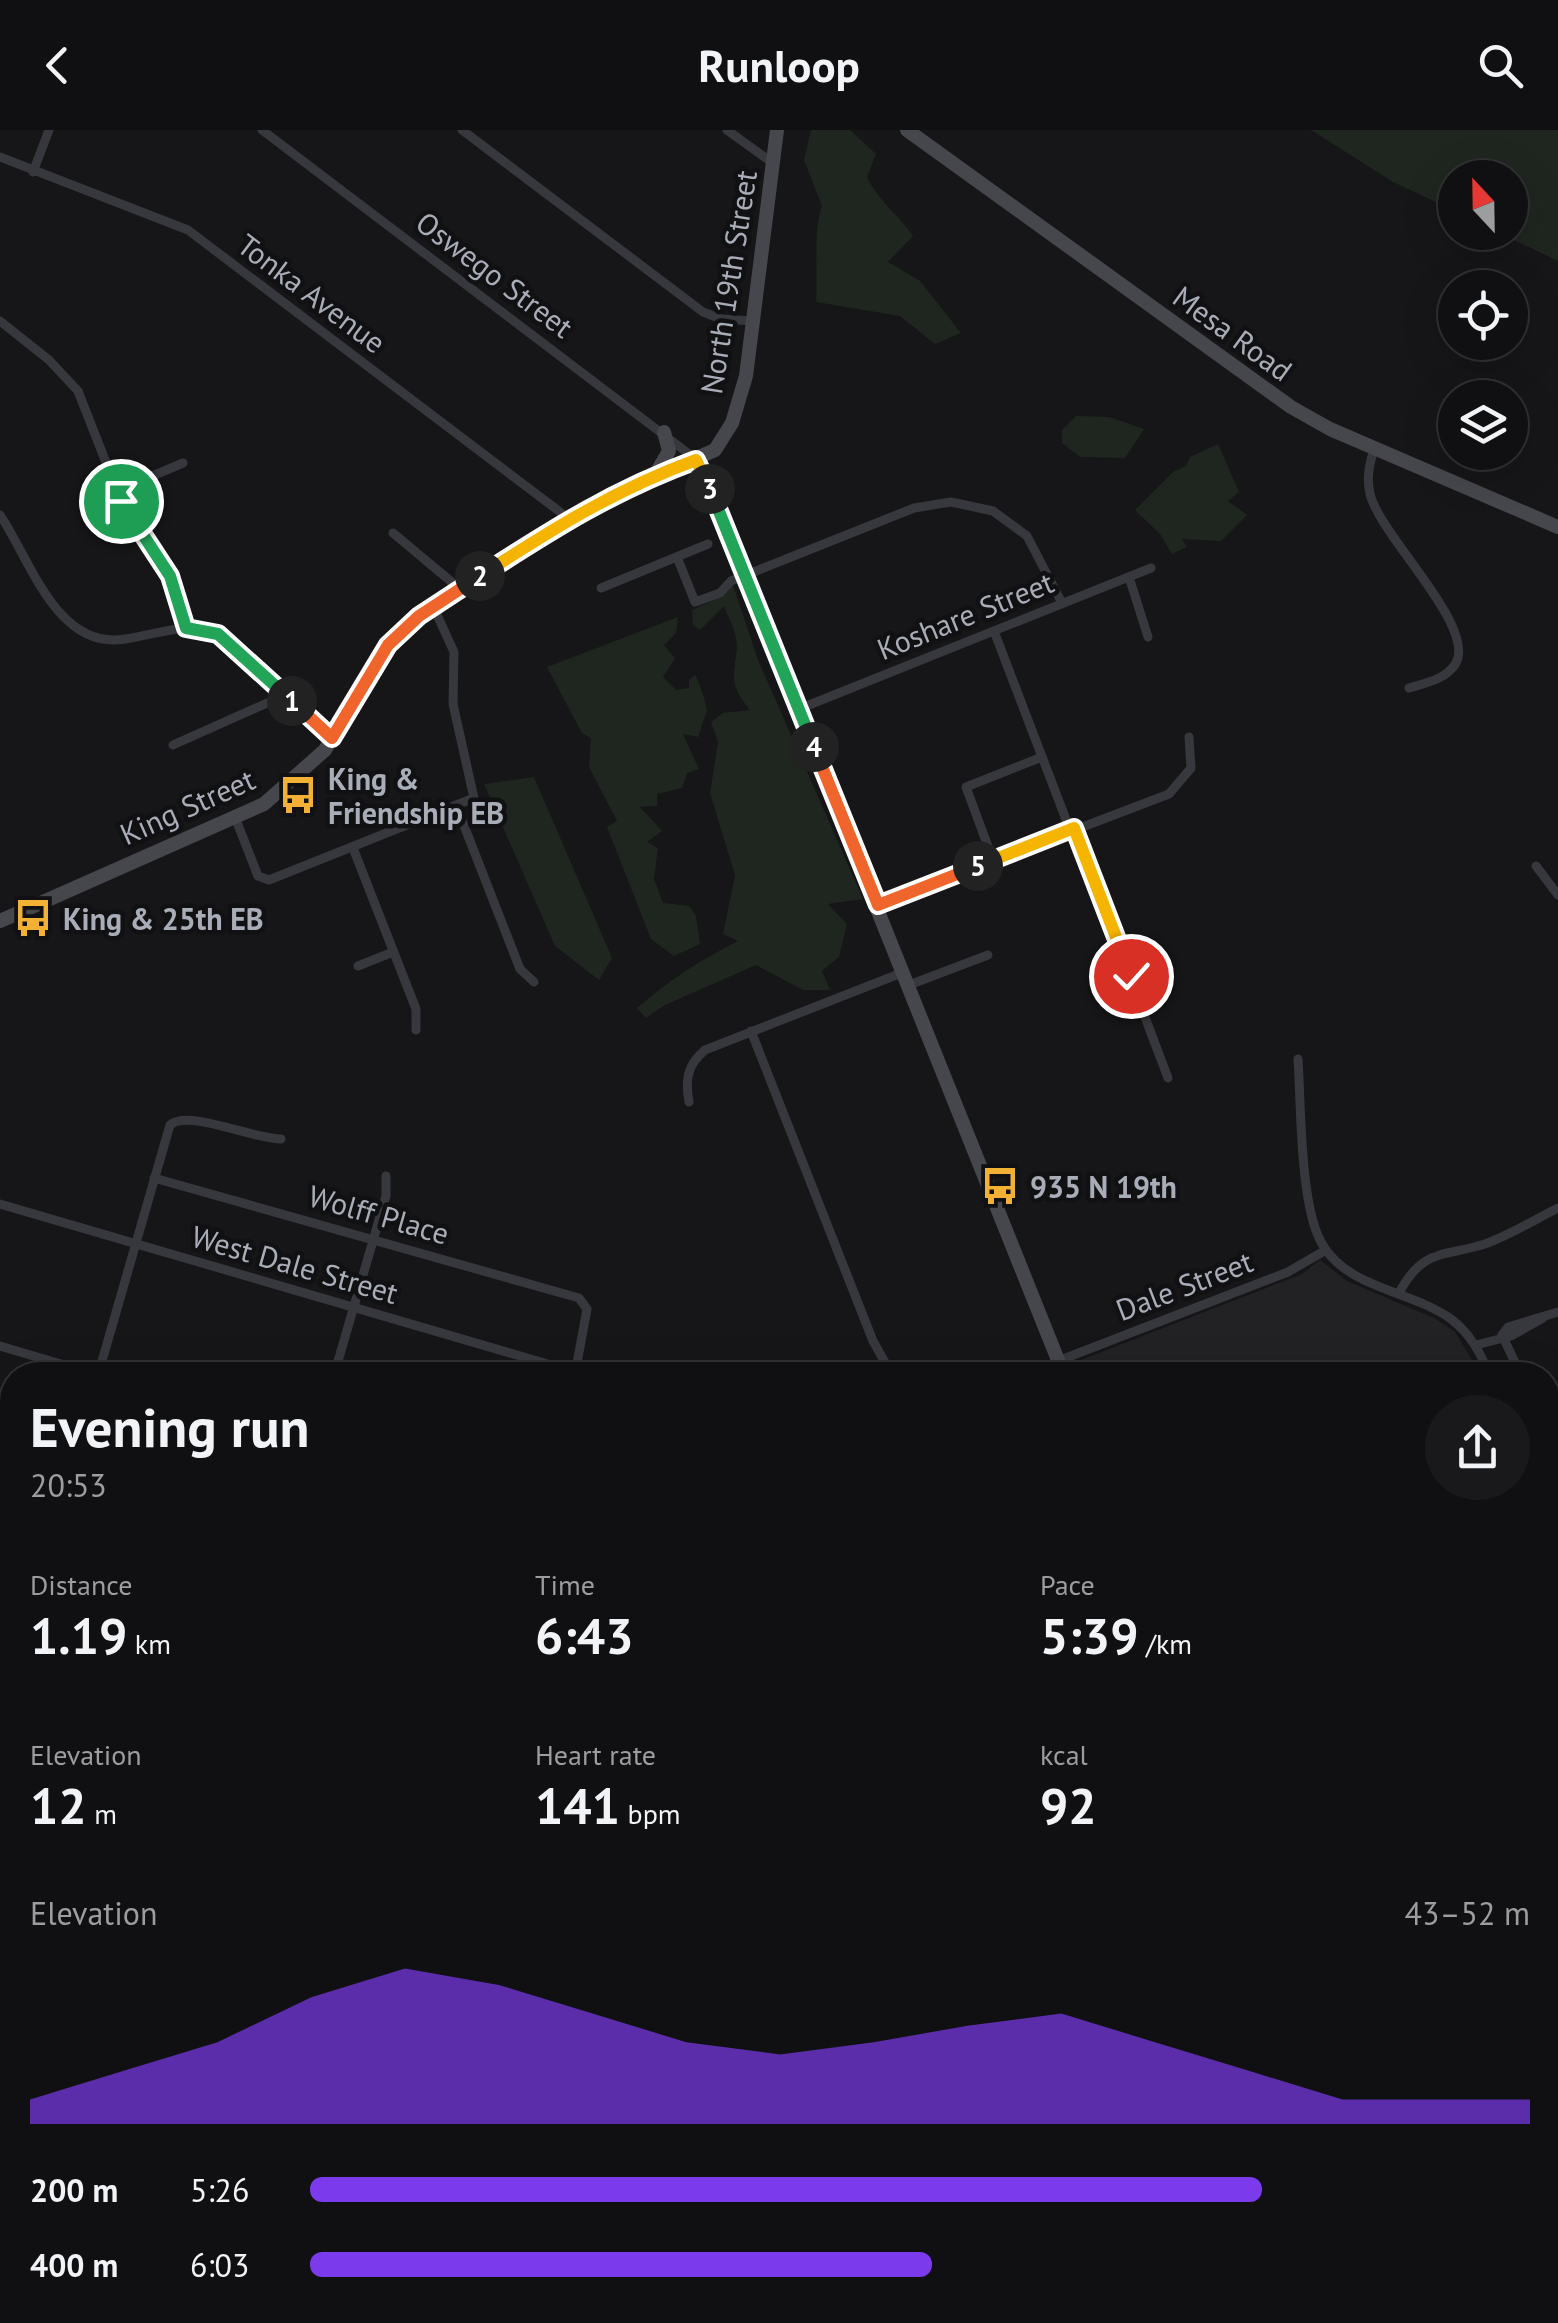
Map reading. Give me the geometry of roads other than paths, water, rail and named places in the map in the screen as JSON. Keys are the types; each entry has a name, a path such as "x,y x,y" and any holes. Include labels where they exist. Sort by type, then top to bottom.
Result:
{"street":[{"path":"33,172 48,130"},
{"name":"Oswego Street","path":"262,130 696,460"},
{"path":"462,130 496,151 703,312 721,320 754,321"},
{"path":"728,130 774,164"},
{"name":"North 19th Street","path":"696,460 719,445 732,423 746,376 776,130"},
{"name":"Mesa Road","path":"907,130 1270,394 1374,448 1558,527"},
{"name":"Tonka Avenue","path":"0,157 188,230 568,518"},
{"path":"0,322 49,360 78,392 126,511 170,576 186,628"},
{"path":"655,476 668,454 664,432"},
{"path":"1374,448 1368,480 1376,510 1444,611 1458,643 1458,657 1448,672 1409,688"},
{"path":"696,460 1059,1362"},
{"name":"King Street","path":"0,920 235,817 280,793 332,738 376,660 398,634 433,606 568,518 696,460"},
{"path":"117,491 183,463"},
{"path":"677,557 695,602 745,576 914,508 952,502 992,511 1027,536 1062,604"},
{"path":"0,515 59,612 78,631 107,641 186,628 218,634 332,738"},
{"path":"394,534 460,589"},
{"path":"601,588 708,544"},
{"name":"Koshare Street","path":"799,709 1150,568"},
{"path":"1129,577 1148,637"},
{"path":"235,817 262,880 474,798 453,704 454,652 433,606"},
{"path":"994,630 1168,1078"},
{"path":"173,745 285,695"},
{"path":"878,905 1179,787 1192,762 1189,738"},
{"path":"993,860 966,787 1042,757"},
{"path":"456,805 520,969 534,982"},
{"path":"352,848 416,1009 416,1030"},
{"path":"1536,866 1558,895"},
{"path":"358,966 393,952"},
{"path":"689,1102 685,1081 697,1057 751,1031 988,955"},
{"path":"751,1031 873,1342 885,1362"},
{"path":"1298,1059 1310,1198 1314,1224 1326,1250 1365,1281 1450,1319 1476,1345 1484,1362"},
{"path":"102,1362 170,1125 187,1118 260,1139 281,1139"},
{"path":"338,1362 386,1196 386,1176"},
{"name":"Wolff Place","path":"154,1178 574,1296 587,1306 577,1362"},
{"name":"West Dale Street","path":"0,1204 536,1362"},
{"path":"1399,1293 1426,1259 1483,1244 1558,1208"},
{"name":"Dale Street","path":"1075,1362 1288,1272 1326,1250"},
{"path":"1476,1345 1502,1335 1511,1336 1558,1312"},
{"path":"1502,1335 1514,1362"},
{"path":"0,1346 54,1362"}],"place":[{"name":"King & Friendship EB","path":"298,795"},
{"name":"King & 25th EB","path":"33,918"},
{"name":"935 N 19th","path":"1000,1186"}]}
